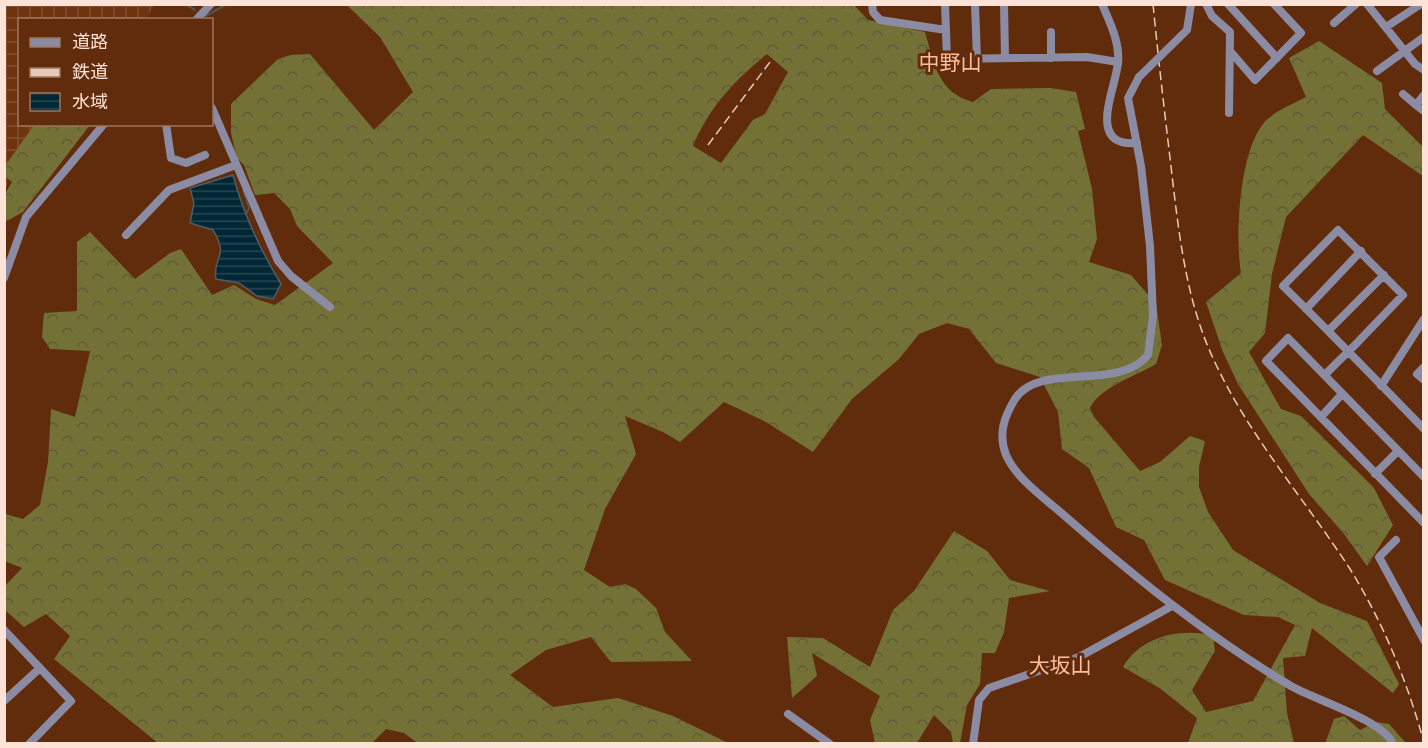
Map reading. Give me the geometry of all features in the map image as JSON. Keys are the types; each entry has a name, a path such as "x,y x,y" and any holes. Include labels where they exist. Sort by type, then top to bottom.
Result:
{"street":[{"path":"198,18 211,4"},
{"path":"872,4 873,12 880,20 946,30"},
{"path":"945,4 947,59 1087,57 1118,62"},
{"path":"975,4 976,59"},
{"path":"1004,4 1005,58"},
{"path":"1102,4 1116,38 1118,62 1109,103 1108,128 1115,140 1124,144 1137,143"},
{"path":"1191,4 1187,30 1139,77 1128,98 1137,143 1152,285 1152,334 1149,355 1133,369 1044,382 1026,389 1019,394 1007,413 1002,425 1002,441 1014,468 1038,493 1172,606 1294,687 1380,729 1393,744"},
{"path":"1206,4 1212,16 1230,32 1229,113"},
{"path":"1228,4 1277,58"},
{"path":"1230,51 1256,80 1301,33 1274,4"},
{"path":"1334,23 1356,4"},
{"path":"1367,4 1415,64 1424,70"},
{"path":"1386,27 1421,4"},
{"path":"1051,32 1051,58"},
{"path":"1377,71 1424,37"},
{"path":"1403,94 1424,111"},
{"path":"1416,105 1424,95"},
{"path":"213,110 278,261 291,276 330,307"},
{"path":"4,279 26,217 102,126"},
{"path":"166,126 171,158 186,163 205,155"},
{"path":"126,235 169,190 236,165"},
{"path":"1325,375 1348,352 1403,295 1338,230 1282,286 1328,331 1348,352 1381,386 1424,429"},
{"path":"1306,309 1361,251"},
{"path":"1328,331 1384,275"},
{"path":"1381,386 1424,319"},
{"path":"1424,477 1288,338 1266,361 1424,523"},
{"path":"1424,367 1417,374 1424,380"},
{"path":"1321,417 1342,394"},
{"path":"1376,474 1398,452"},
{"path":"1396,540 1379,557 1424,640"},
{"path":"973,744 979,700 989,688 1078,657 1172,606"},
{"path":"4,630 70,700 29,744"},
{"path":"4,701 40,668"},
{"path":"788,714 830,744"}],"shaded area":[{"path":"5,5 154,5 147,18 18,18 18,126 33,126 5,190"}],"green space":[{"path":"347,5 854,5 868,20 925,32 939,75 952,92 961,98 973,102 991,89 1051,88 1076,92 1085,129 1078,131 1092,189 1097,239 1089,262 1131,275 1156,304 1162,345 1156,364 1110,388 1095,401 1090,408 1094,417 1140,471 1160,462 1190,436 1205,441 1199,467 1199,487 1208,512 1233,550 1320,603 1367,621 1399,684 1393,693 1312,628 1305,656 1283,658 1287,713 1294,743 1188,743 1197,718 1161,689 1123,667 1130,657 1140,648 1162,637 1188,633 1213,636 1215,651 1192,690 1206,712 1253,701 1295,625 1278,617 1244,615 1165,580 1144,540 1116,527 1089,468 1062,449 1058,412 1040,377 996,363 969,329 947,323 919,334 899,359 852,399 813,452 766,422 724,402 680,442 625,416 636,454 605,509 584,570 610,587 625,584 636,589 656,608 665,632 692,661 611,662 591,637 546,650 510,675 553,707 618,698 673,716 728,743 419,744 404,733 386,729 372,743 158,743 54,659 70,636 46,614 24,627 5,610 4,587 22,568 5,561 5,514 23,519 40,505 48,462 51,409 75,417 90,351 50,349 42,337 44,313 77,311 77,242 90,232 135,279 170,253 181,249 212,295 234,285 256,299 275,305 333,263 297,226 290,209 274,193 255,195 244,165 237,158 231,133 231,104 278,59 291,55 310,54 374,130 413,92 380,37","holes":["767,54 788,72 765,114 753,120 721,163 693,146 699,132 724,95"]},
{"path":"1319,41 1382,83 1385,109 1423,147 1423,176 1363,135 1286,217 1272,274 1265,333 1249,352 1281,409 1301,416 1374,488 1393,525 1367,566 1344,534 1309,494 1238,384 1223,352 1206,302 1241,273 1239,218 1241,196 1244,175 1255,138 1263,124 1272,115 1306,97 1289,58"},
{"path":"33,126 89,126 23,212 5,222 5,194 12,182 5,176 5,166"},
{"path":"954,531 987,551 1010,580 1050,591 1009,598 1004,632 995,653 982,653 980,684 967,705 960,743 953,743 951,732 934,715 917,743 875,743 870,720 880,696 812,653 817,676 792,698 787,637 823,638 870,667 893,610 914,591"},
{"path":"1344,716 1360,730 1376,722 1389,724 1406,743 1325,744 1334,719"}],"water":[{"path":"233,175 253,231 281,284 273,299 257,296 239,283 216,279 215,271 220,252 218,239 213,230 190,223 194,203 190,188"}],"waterway":[{"path":"185,4 195,10"},
{"path":"206,16 227,4"},
{"path":"243,190 249,208 246,214"}],"railway":[{"path":"1153,4 1179,234 1202,332 1226,385 1242,412 1362,589 1393,653 1424,743"},
{"path":"708,145 770,62"}],"district":[{"name":"中野山","path":"950,63"},
{"name":"大坂山","path":"1060,666"}]}
